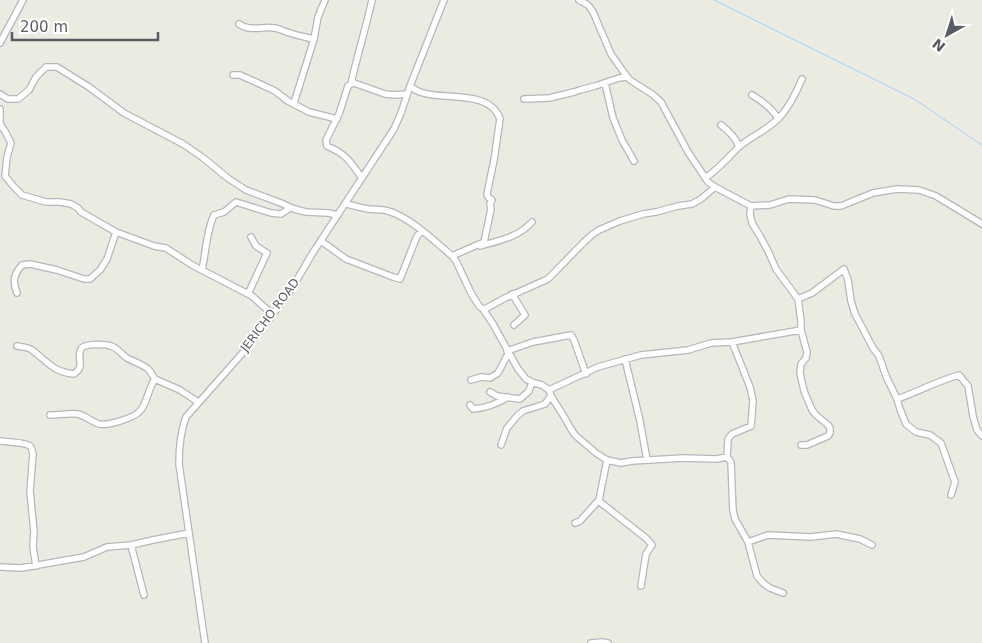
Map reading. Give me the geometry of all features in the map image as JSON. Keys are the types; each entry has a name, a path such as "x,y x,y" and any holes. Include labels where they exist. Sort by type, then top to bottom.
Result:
{"street":[{"path":"0,43 23,0"},
{"path":"294,104 314,39 318,17 325,0"},
{"path":"362,178 350,160 337,150 326,146 326,140 348,86 351,84 372,0"},
{"name":"JERICHO ROAD","path":"205,643 179,464 181,429 186,417 246,348 291,290 320,241 394,128 444,0"},
{"path":"579,0 588,5 593,12 617,64 627,77 652,94 660,102 679,138 715,188 751,206 770,205 789,199 815,200 834,206 841,206 873,193 897,189 919,190 936,196 982,224"},
{"path":"240,24 245,28 266,27 283,29 288,33 314,39"},
{"path":"0,94 8,99 18,99 29,90 36,77 46,67 57,67 90,87 124,114 183,144 246,190 290,208 306,212 338,215"},
{"path":"233,75 240,75 275,91 309,112 336,119"},
{"path":"524,99 549,98 627,77"},
{"path":"706,178 716,171 750,138 778,119 797,92 802,79"},
{"path":"351,84 354,83 395,96 408,94"},
{"path":"606,83 613,118 622,140 634,161"},
{"path":"410,86 417,91 428,94 486,102 498,114 500,119 487,194 492,200 484,242 452,256"},
{"path":"752,95 776,114 778,119"},
{"path":"0,109 0,123 11,143 5,176 22,195 46,202 71,204 81,212 116,232 154,246 166,248 192,266 252,296 272,314"},
{"path":"721,125 737,141 739,148"},
{"path":"483,309 548,279 584,242 600,230 642,214 692,204 702,199 715,188"},
{"path":"202,270 211,221 214,215 224,212 236,202 271,213 281,214 290,208"},
{"path":"345,204 389,211 401,216 452,256 471,293 493,324 518,370 526,379 542,385 550,393 570,430 596,453 608,460 621,463 647,460 716,459 727,457"},
{"path":"751,206 752,223 776,269 798,299 801,330 807,352 800,369 804,390 816,415 828,425 830,433 828,436 807,445 801,445"},
{"path":"470,248 503,240 527,228 532,222"},
{"path":"320,241 346,259 400,279 417,236 422,231"},
{"path":"17,293 14,274 22,265 30,264 90,279 100,270 107,259 116,232"},
{"path":"248,294 267,253 256,246 251,237"},
{"path":"798,299 812,293 844,269 855,314 879,356 886,376 898,399 906,424 916,432 930,435 941,443 955,482 951,495"},
{"path":"512,294 525,315 514,324"},
{"path":"501,444 507,428 523,411 544,404 550,393 598,367 641,355 688,350 712,343 732,342 801,330"},
{"path":"471,380 481,377 490,378 498,373 507,352 532,342 571,335 586,374"},
{"path":"732,342 750,387 753,406 751,426 732,434 728,439 727,457 731,462 734,519 748,542 757,576 770,588 783,593"},
{"path":"17,346 31,350 59,371 74,374 79,370 80,354 83,347 88,345 111,346 116,348 125,357 149,370 155,379 180,390 198,402"},
{"path":"625,359 647,460"},
{"path":"898,399 947,378 959,375 968,386 973,416 977,430 982,436"},
{"path":"50,415 80,415 101,424 109,424 135,416 141,410 151,384 155,379"},
{"path":"490,392 497,396 520,399 529,391 532,382"},
{"path":"470,405 473,409 482,408 508,397"},
{"path":"0,442 25,444 29,446 33,454 30,491 36,566"},
{"path":"575,523 580,521 599,500 608,460"},
{"path":"599,500 651,544 646,554 641,586"},
{"path":"0,567 21,568 36,566 84,557 107,547 131,545 189,533"},
{"path":"748,542 768,535 811,537 836,534 860,539 872,545"},
{"path":"131,545 144,595"},
{"path":"592,643 608,643"}],"waterway":[{"path":"714,0 914,99 982,145"}]}
